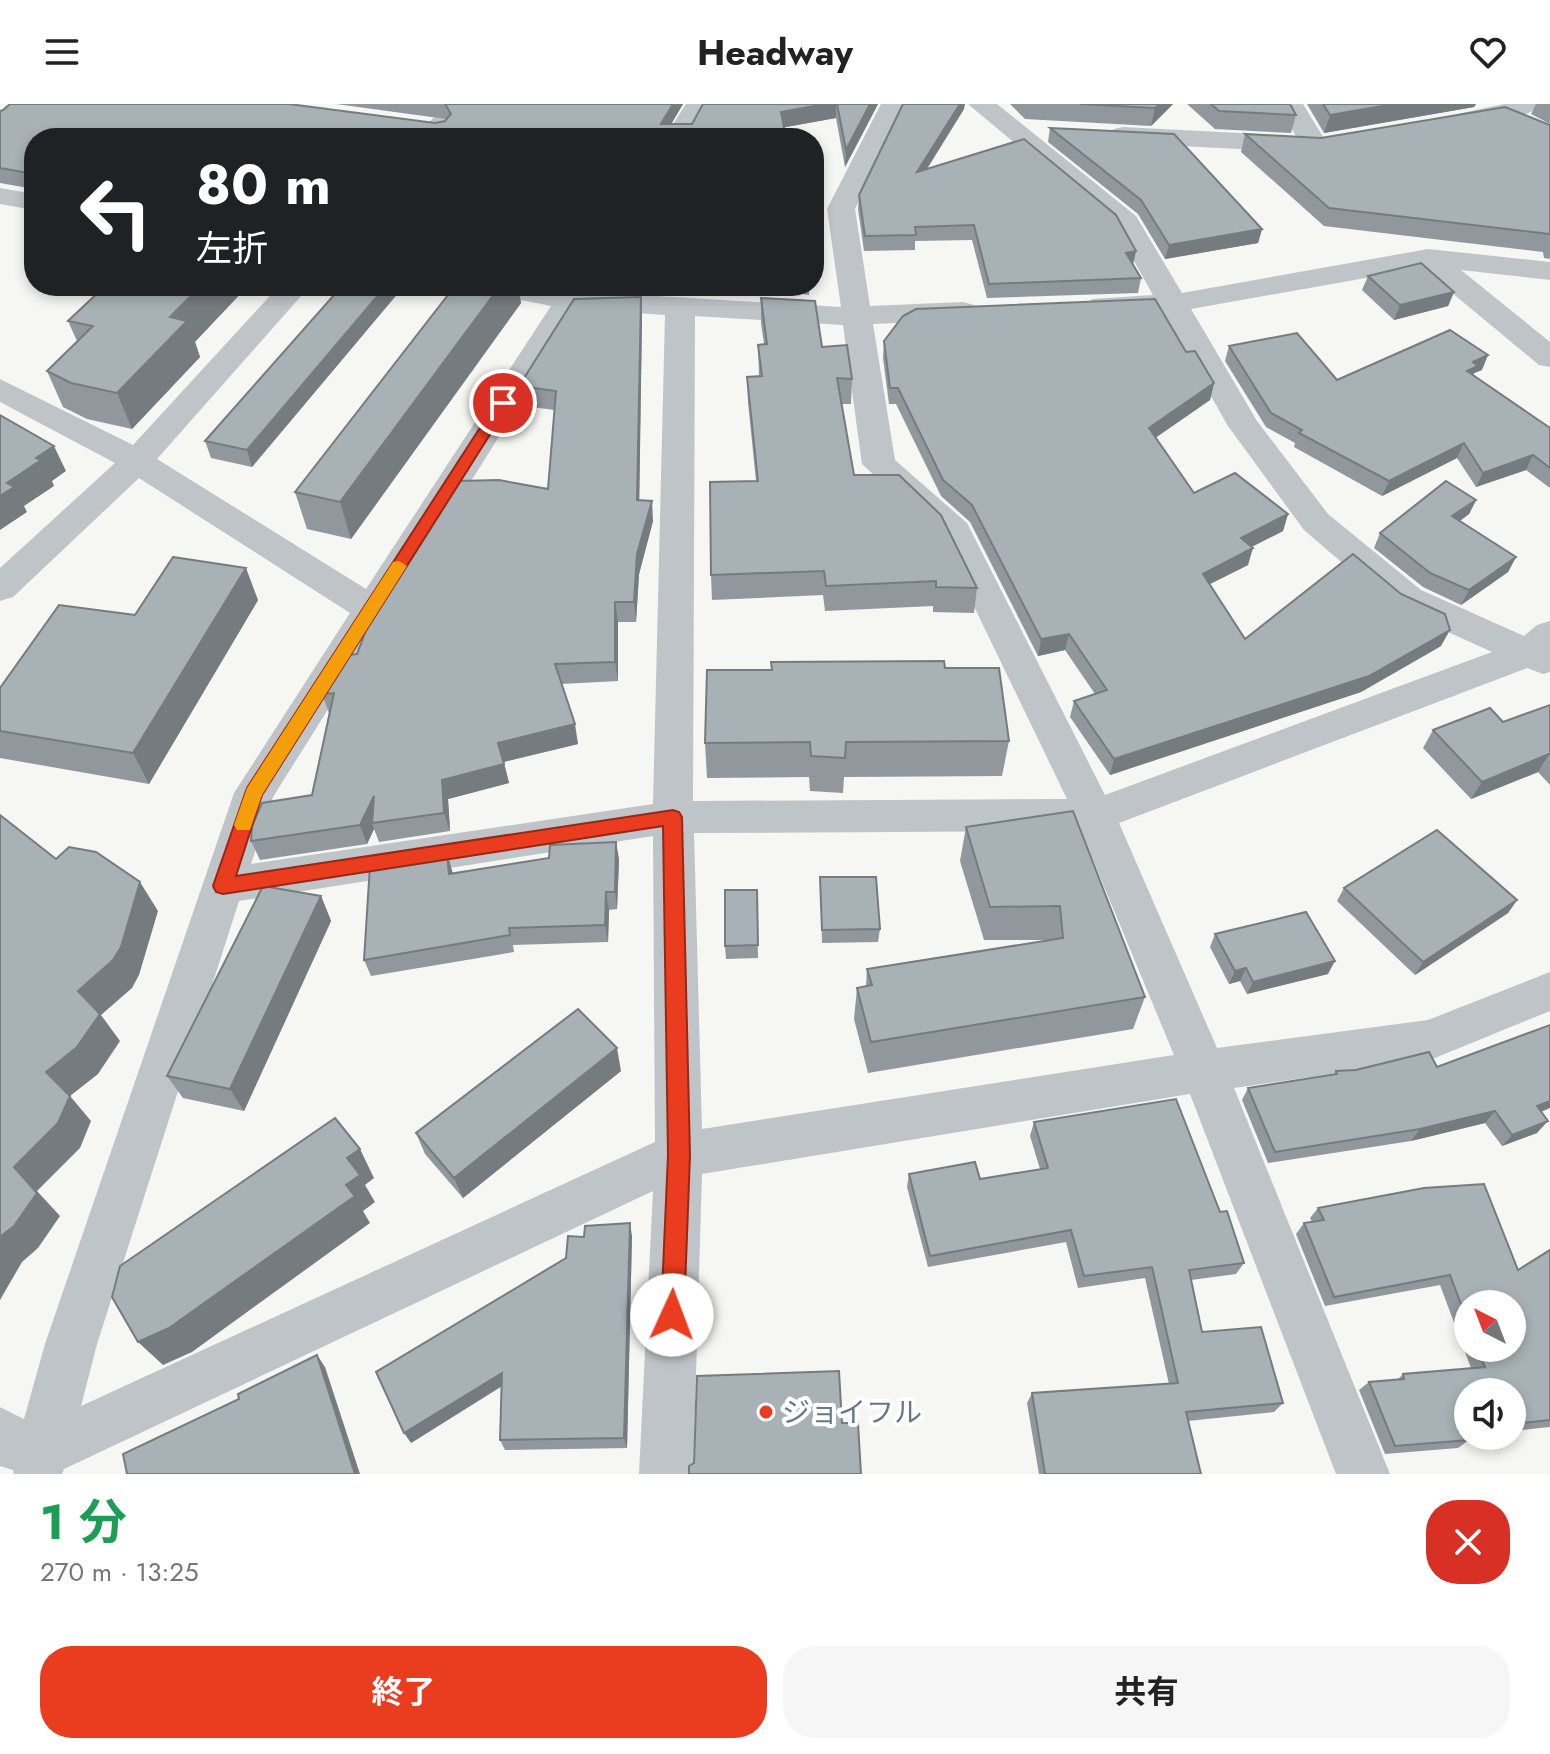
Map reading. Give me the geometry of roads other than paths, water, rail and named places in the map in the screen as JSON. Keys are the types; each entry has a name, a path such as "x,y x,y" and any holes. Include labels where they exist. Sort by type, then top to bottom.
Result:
{"street":[{"path":"428,128 459,104"},
{"path":"683,128 699,104"},
{"path":"894,104 841,209 879,464 955,531 1095,815 1204,1071 1363,1474"},
{"path":"981,104 1126,222 1244,426 1316,522 1408,599 1543,650"},
{"path":"1290,104 1315,145"},
{"path":"1439,124 1489,109 1527,104"},
{"path":"1489,109 1538,130"},
{"path":"1012,129 1060,132"},
{"path":"1091,133 1315,145 1346,140"},
{"path":"0,196 24,200"},
{"path":"1428,258 1550,358"},
{"path":"1079,306 1175,303 1428,258 1550,271"},
{"path":"0,588 137,461 286,296"},
{"path":"26,1453 71,1344 254,793 572,296"},
{"path":"598,296 680,306 856,315 983,310"},
{"path":"666,1474 679,1155 673,817 680,306"},
{"path":"0,389 137,461 371,609"},
{"path":"223,886 673,817 1095,815 1543,650"},
{"path":"26,1453 679,1155 1204,1071 1430,1040 1550,991"}],"place":[{"name":"ジョイフル","path":"766,1412"}]}
